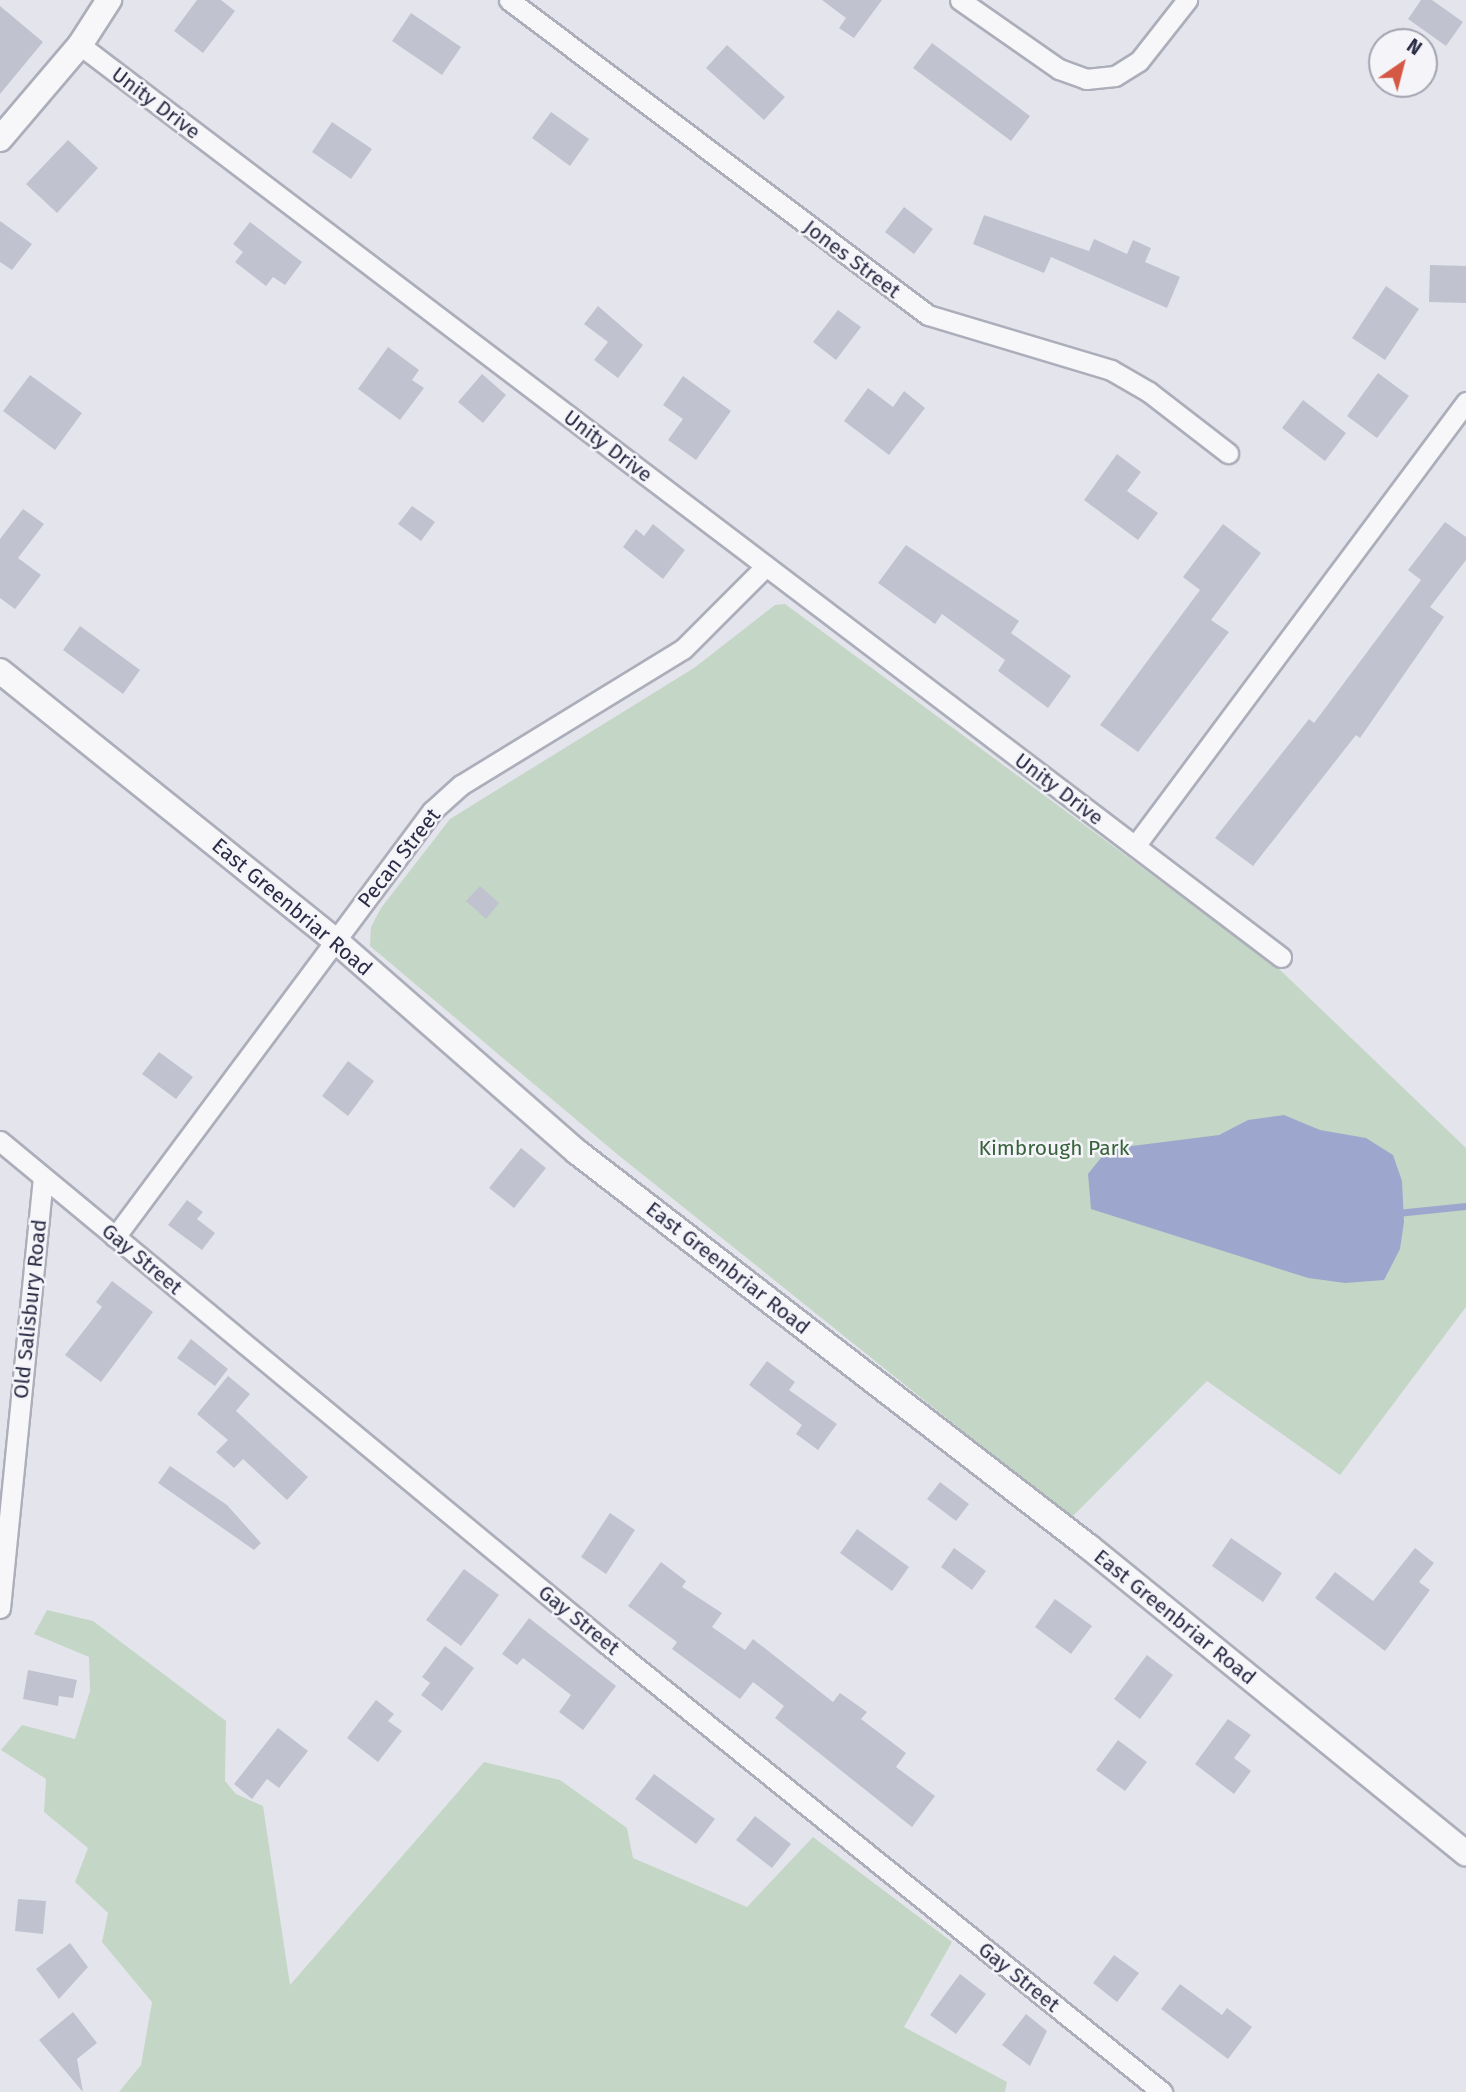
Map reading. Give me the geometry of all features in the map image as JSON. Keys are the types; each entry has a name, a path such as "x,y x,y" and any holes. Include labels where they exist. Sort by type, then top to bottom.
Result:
{"street":[{"path":"0,139 80,45 108,0"},
{"name":"Jones Street","path":"509,0 928,315 1111,370 1149,391 1228,453"},
{"path":"960,0 1049,63 1086,79 1115,76 1139,61 1186,0"},
{"name":"Unity Drive","path":"80,45 1281,957"},
{"path":"1135,846 1466,402"},
{"name":"Pecan Street","path":"115,1237 432,811 461,785 683,649 766,566"},
{"name":"East Greenbriar Road","path":"0,671 336,941 577,1152 1089,1547 1466,1853"},
{"name":"Gay Street","path":"0,1141 1162,2092"},
{"name":"Old Salisbury Road","path":"0,1608 43,1177"}],"green space":[{"name":"Kimbrough Park","path":"785,604 1277,967 1466,1148 1466,1307 1340,1475 1207,1381 1071,1518 617,1154 370,946 371,927 381,908 450,819 694,668 775,605"},
{"path":"47,1610 93,1621 226,1721 225,1781 236,1794 263,1806 290,1985 484,1762 560,1780 627,1828 633,1858 747,1907 813,1837 952,1942 904,2027 1007,2082 1005,2092 119,2092 141,2065 152,2002 102,1942 108,1913 75,1882 88,1848 44,1812 46,1779 1,1750 22,1725 75,1739 90,1691 89,1657 34,1634"}],"water":[{"path":"1284,1115 1320,1130 1366,1138 1393,1155 1402,1181 1404,1222 1400,1249 1384,1280 1345,1283 1308,1278 1091,1209 1088,1174 1108,1149 1219,1135 1248,1120"}],"building":[{"path":"197,0 221,0 235,11 203,53 174,31"},
{"path":"822,0 882,0 854,38 839,28 846,18"},
{"path":"1421,0 1432,0 1463,22 1446,46 1438,40 1438,28 1421,28 1408,19"},
{"path":"0,6 43,42 0,94"},
{"path":"411,13 461,47 442,75 392,41"},
{"path":"932,43 1030,116 1011,141 913,68"},
{"path":"727,45 785,97 764,120 706,68"},
{"path":"551,112 589,139 570,166 532,138"},
{"path":"332,122 372,149 351,179 312,152"},
{"path":"68,140 98,168 57,213 26,184"},
{"path":"904,207 933,229 914,254 885,232"},
{"path":"984,215 1089,251 1094,239 1127,254 1133,240 1151,248 1145,262 1180,277 1167,308 1051,257 1044,273 973,244"},
{"path":"0,221 32,244 12,270 0,262"},
{"path":"250,222 302,262 285,285 273,277 266,286 235,262 243,252 233,244"},
{"path":"1430,265 1466,266 1466,303 1429,302"},
{"path":"1386,286 1419,309 1385,360 1352,338"},
{"path":"598,306 643,345 618,378 594,360 608,342 584,324"},
{"path":"838,310 861,327 836,360 813,342"},
{"path":"388,347 419,370 412,380 424,388 400,420 358,389"},
{"path":"1378,373 1409,396 1377,438 1347,416"},
{"path":"482,374 506,395 483,423 458,402"},
{"path":"30,375 82,413 55,450 3,411"},
{"path":"683,376 731,411 696,460 668,440 683,419 663,405"},
{"path":"868,388 893,407 904,391 925,408 889,455 844,421"},
{"path":"1303,400 1346,433 1325,461 1282,428"},
{"path":"1117,454 1141,472 1127,491 1158,513 1138,540 1084,500"},
{"path":"412,506 435,522 421,541 398,524"},
{"path":"23,509 44,524 18,558 41,575 15,609 0,598 0,539"},
{"path":"1445,522 1466,537 1466,560 1430,607 1444,617 1360,738 1356,735 1253,866 1215,838 1309,719 1314,723 1421,580 1408,570"},
{"path":"653,524 685,550 663,579 623,547 636,529 644,536"},
{"path":"1223,524 1261,553 1211,620 1229,632 1138,752 1100,725 1200,590 1183,577"},
{"path":"906,545 1019,621 1011,633 1071,676 1048,708 998,671 1005,660 942,614 935,624 878,583"},
{"path":"80,626 140,670 123,694 63,650"},
{"path":"480,886 499,903 486,919 466,901"},
{"path":"159,1052 193,1077 176,1099 142,1074"},
{"path":"348,1061 374,1081 348,1116 322,1096"},
{"path":"521,1148 546,1168 514,1208 489,1188"},
{"path":"187,1200 203,1212 197,1219 215,1233 202,1250 168,1225"},
{"path":"112,1281 153,1312 101,1382 65,1355 102,1307 96,1302"},
{"path":"191,1339 228,1369 215,1386 177,1358"},
{"path":"767,1361 795,1382 789,1390 837,1424 818,1450 796,1434 802,1425 749,1385"},
{"path":"228,1376 250,1394 236,1411 308,1477 287,1500 243,1459 234,1468 216,1452 228,1440 197,1414"},
{"path":"170,1466 227,1505 261,1543 254,1550 158,1483"},
{"path":"940,1482 969,1504 956,1521 927,1499"},
{"path":"610,1513 635,1530 606,1574 581,1557"},
{"path":"857,1529 909,1567 892,1591 840,1553"},
{"path":"1231,1538 1282,1573 1263,1602 1212,1566"},
{"path":"954,1548 986,1571 972,1590 941,1567"},
{"path":"1415,1548 1434,1563 1419,1582 1430,1590 1385,1651 1315,1598 1335,1572 1373,1601"},
{"path":"661,1562 686,1581 682,1587 722,1613 712,1627 745,1650 753,1639 833,1702 840,1693 867,1712 861,1719 906,1753 896,1767 935,1796 912,1827 775,1718 784,1706 753,1682 740,1699 672,1649 677,1642 628,1606"},
{"path":"464,1569 499,1595 461,1646 426,1620"},
{"path":"1055,1599 1092,1626 1071,1654 1035,1627"},
{"path":"529,1618 616,1686 583,1730 559,1712 571,1695 523,1658 517,1665 502,1654"},
{"path":"445,1646 474,1668 442,1711 421,1695 430,1683 422,1677"},
{"path":"1147,1655 1173,1675 1140,1719 1114,1699"},
{"path":"28,1670 77,1680 73,1698 59,1696 58,1706 23,1699"},
{"path":"376,1700 394,1714 388,1721 402,1731 378,1762 347,1738"},
{"path":"1228,1719 1251,1735 1234,1758 1251,1771 1234,1794 1195,1764"},
{"path":"278,1728 308,1751 279,1788 267,1779 252,1799 234,1784"},
{"path":"1118,1740 1147,1762 1125,1791 1096,1770"},
{"path":"654,1774 715,1819 696,1844 635,1799"},
{"path":"755,1816 791,1844 772,1868 736,1840"},
{"path":"18,1899 46,1901 43,1934 15,1931"},
{"path":"70,1943 88,1967 59,1999 36,1969"},
{"path":"1114,1955 1139,1973 1117,2002 1093,1983"},
{"path":"960,1974 986,1994 956,2034 930,2015"},
{"path":"1180,1984 1222,2015 1227,2008 1252,2027 1228,2059 1161,2009"},
{"path":"73,2012 97,2043 77,2059 83,2092 39,2040"},
{"path":"1026,2014 1047,2031 1030,2066 1002,2045"}],"waterway":[{"path":"1397,1213 1466,1206"}]}
